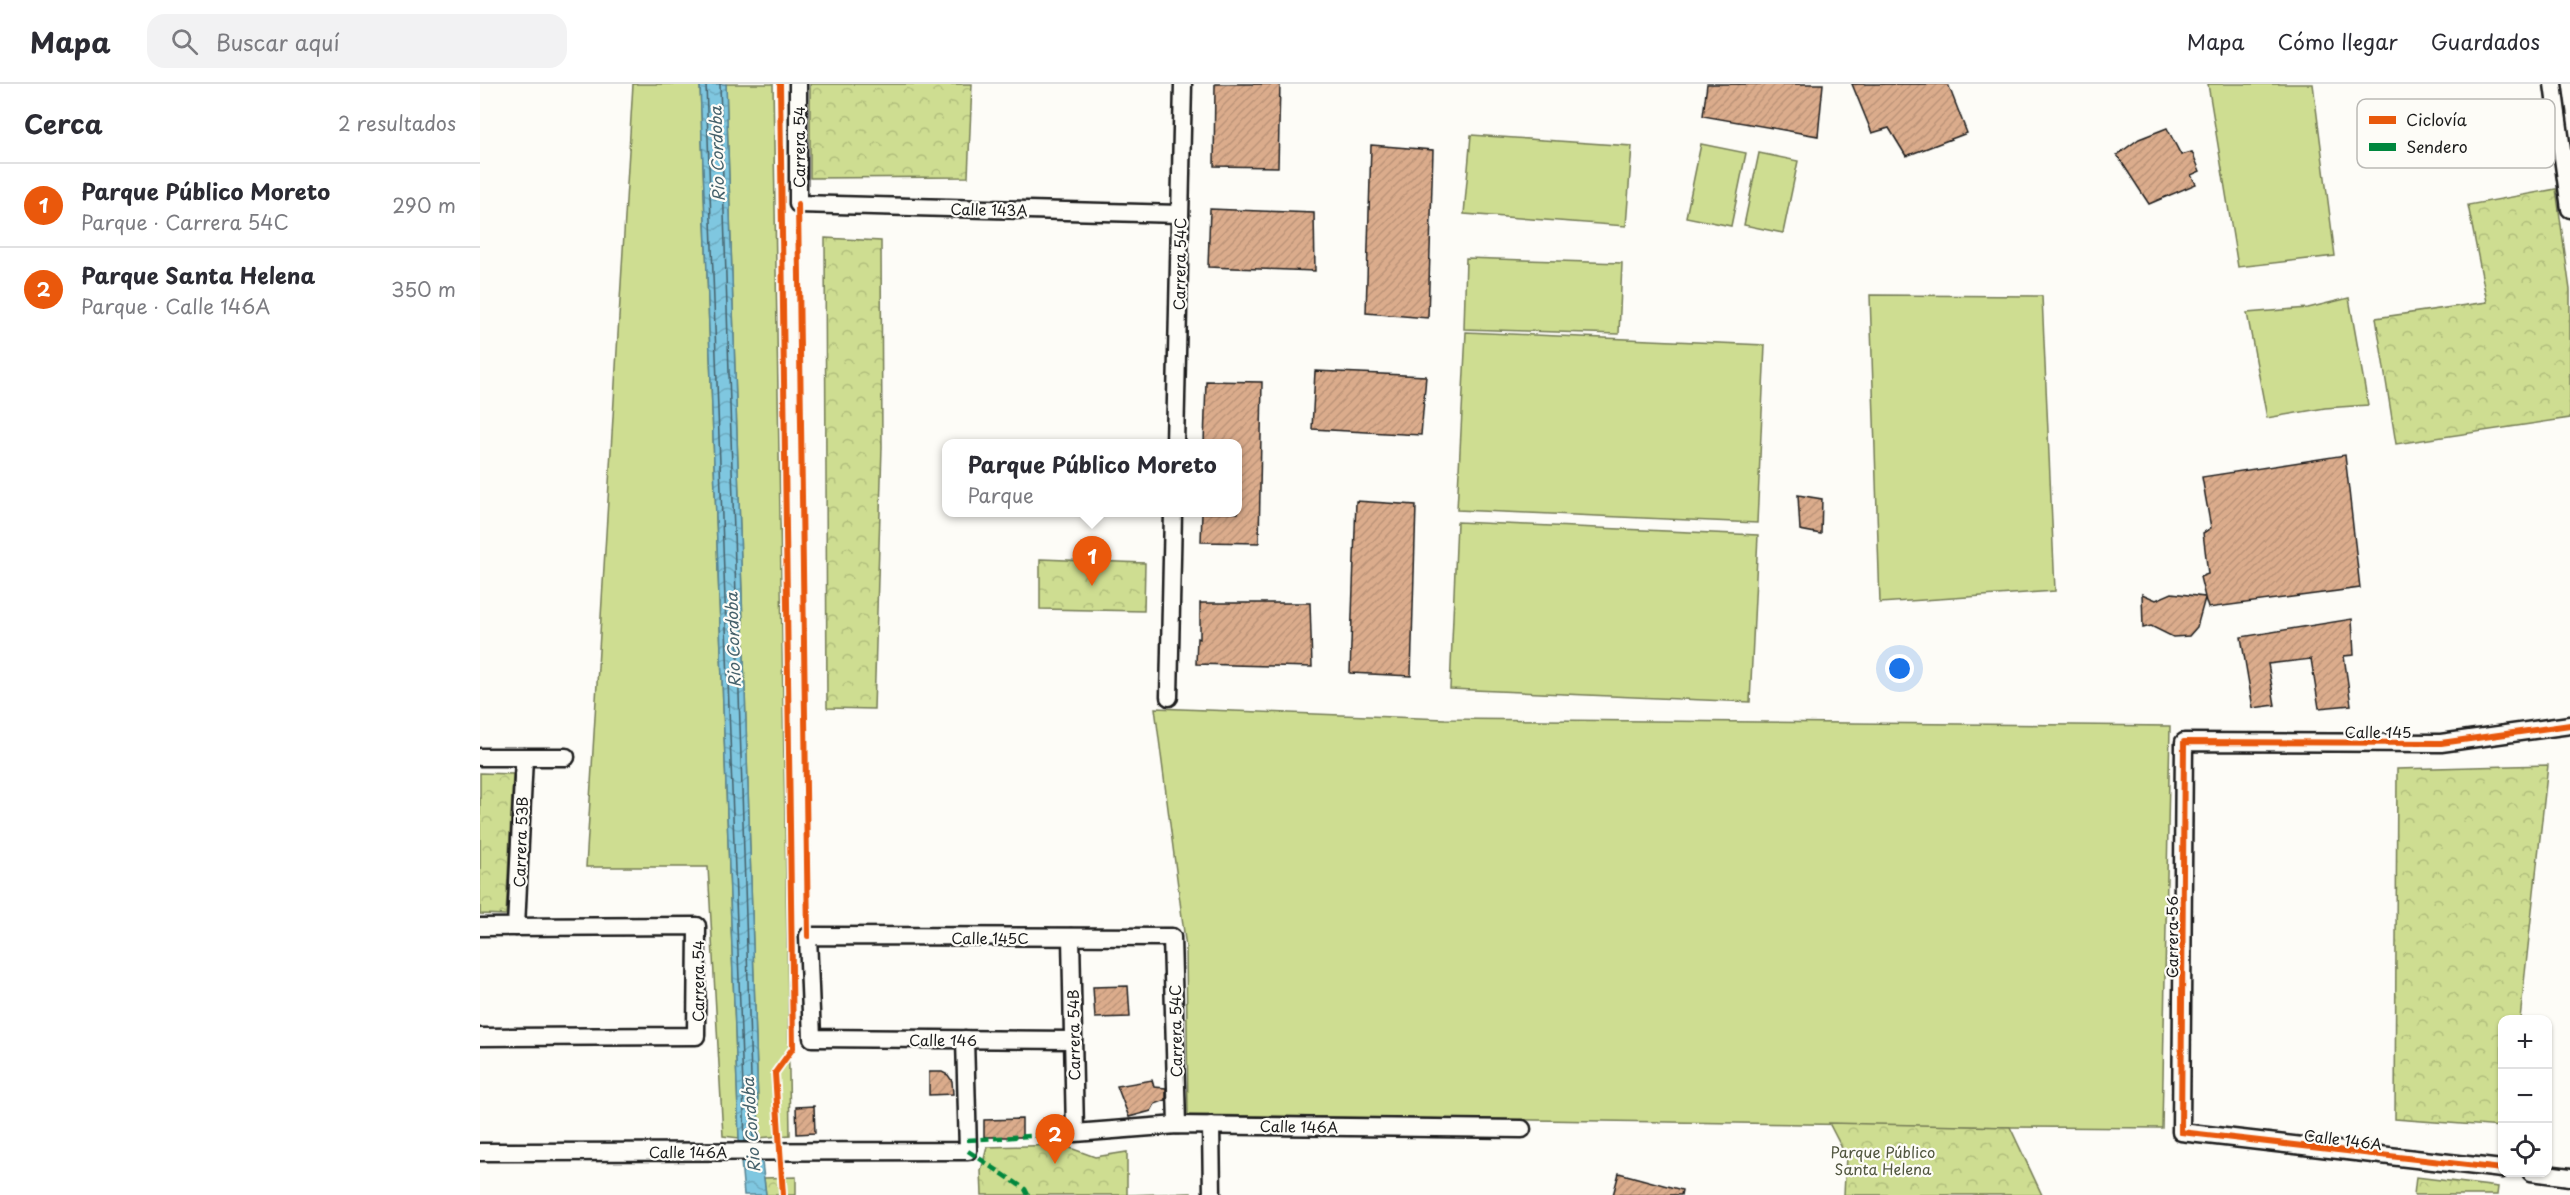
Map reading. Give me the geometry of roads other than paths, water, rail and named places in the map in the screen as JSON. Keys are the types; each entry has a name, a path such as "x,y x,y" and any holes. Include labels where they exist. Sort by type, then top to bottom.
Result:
{"street":[{"name":"Carrera 54","path":"798,84 798,204"},
{"name":"Carrera 54C","path":"1175,439 1183,84"},
{"path":"2553,84 2570,209"},
{"name":"Calle 143A","path":"798,204 1180,213"},
{"path":"1169,697 1173,517"},
{"name":"Calle 145","path":"2184,742 2441,743 2570,725"},
{"name":"Carrera 56","path":"2181,1132 2184,742"},
{"path":"480,757 566,757"},
{"name":"Carrera 53B","path":"516,927 524,757"},
{"name":"Carrera 54","path":"480,1036 696,1036 697,926 516,927"},
{"path":"480,927 516,927"},
{"name":"Calle 145C","path":"812,1038 808,936 1172,937"},
{"name":"Carrera 54B","path":"1071,937 1075,1133"},
{"name":"Carrera 54C","path":"1172,937 1177,1125"},
{"name":"Calle 146","path":"812,1038 1073,1040"},
{"name":"Calle 146A","path":"480,1152 968,1151 965,1039"},
{"name":"Calle 146A","path":"1075,1133 1177,1125 1522,1129"},
{"path":"1211,1125 1212,1195"},
{"name":"Calle 146A","path":"2181,1132 2498,1169"},
{"path":"2552,1175 2570,1177"}],"water":[{"name":"Rio Cordoba","path":"700,84 726,84 759,1138 766,1195 744,1195 739,1138"}],"place":[{"name":"Parque Público Moreto","path":"1092,586"},
{"name":"Parque Santa Helena","path":"1055,1164"}],"park label":[{"name":"Parque Público Santa Helena","path":"1883,1160"}]}
